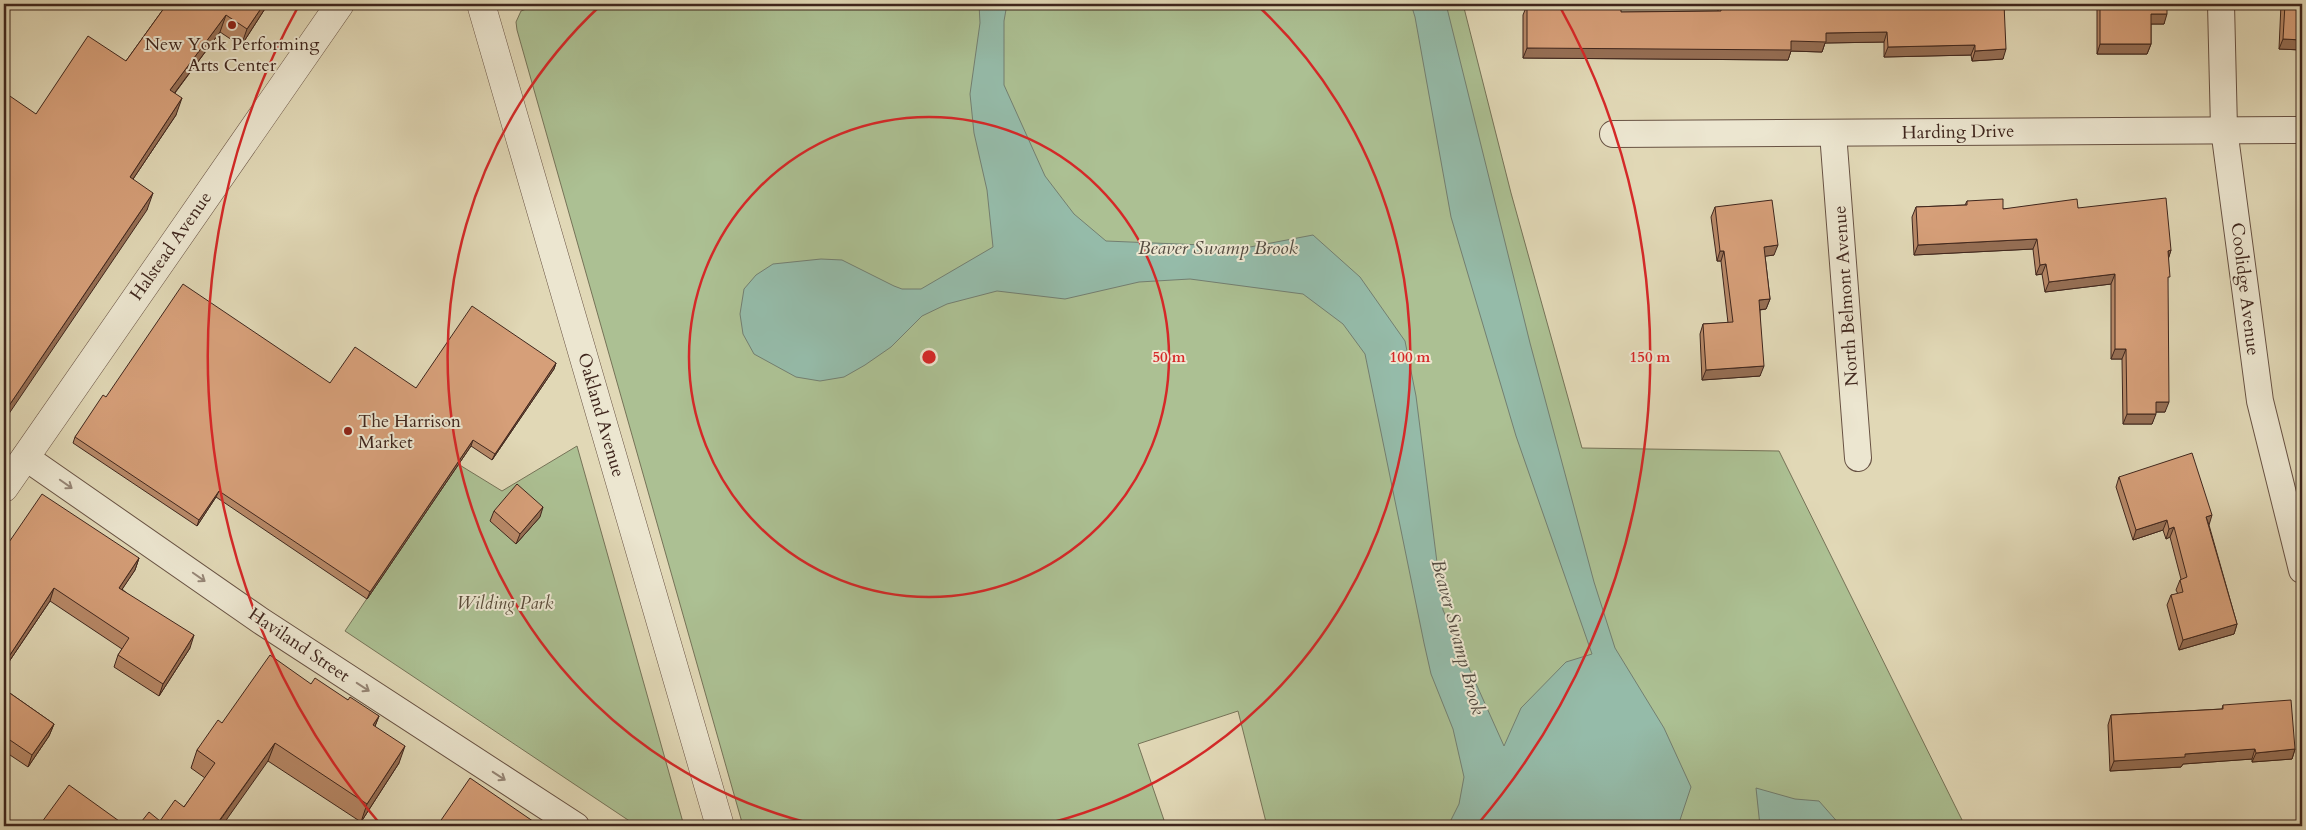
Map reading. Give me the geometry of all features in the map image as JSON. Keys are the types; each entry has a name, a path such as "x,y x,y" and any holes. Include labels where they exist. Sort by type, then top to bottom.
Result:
{"street":[{"name":"Halstead Avenue","path":"4,488 340,4"},
{"name":"Oakland Avenue","path":"481,4 720,826"},
{"name":"Coolidge Avenue","path":"2221,4 2224,129 2260,401 2302,570"},
{"name":"Harding Drive","path":"1613,134 2302,130"},
{"name":"North Belmont Avenue","path":"1833,133 1858,458"},
{"name":"Haviland Street","path":"26,457 262,621 576,826"}],"green space":[{"path":"546,4 1463,4 1511,193 1582,448 1779,451 1965,826 1267,826 1238,711 1138,744 1166,826 743,826 517,30 516,22 521,11"},
{"name":"Wilding Park","path":"577,446 684,826 637,826 345,631 458,464 502,491"}],"water":[{"name":"Beaver Swamp Brook","path":"979,4 1007,4 1004,21 1004,85 1045,176 1074,214 1106,241 1250,247 1313,235 1360,277 1405,341 1416,396 1443,610 1504,746 1521,708 1566,662 1592,654 1516,436 1451,217 1415,17 1411,4 1446,4 1530,343 1594,582 1615,648 1664,728 1691,787 1678,826 1448,826 1459,804 1464,777 1453,729 1431,674 1365,354 1343,324 1303,294 1190,279 1139,282 1065,299 997,291 947,304 922,316 891,347 844,377 820,381 796,377 754,354 743,334 740,314 744,289 756,275 773,264 821,259 842,260 902,289 921,289 993,247 987,190 974,133 970,94 980,23"},
{"path":"1756,788 1795,799 1819,801 1841,826 1760,826"}],"building":[{"path":"167,4 264,4 247,29 226,15 170,90 182,98 130,177 153,193 4,413 4,92 36,114 88,36 126,61"},
{"path":"1721,4 1826,4 1826,8 1893,7 1893,4 2004,4 2006,49 1975,51 1975,45 1888,47 1887,32 1826,33 1826,42 1791,41 1791,50 1527,48 1527,5 1603,5 1603,9 1621,9 1621,12 1721,11"},
{"path":"2100,4 2167,4 2167,14 2151,14 2151,44 2100,44"},
{"path":"2285,4 2302,4 2302,40 2283,39"},
{"path":"2166,198 2171,250 2168,251 2170,277 2168,277 2169,402 2156,402 2156,414 2127,414 2126,349 2115,349 2115,274 2049,282 2046,264 2040,265 2037,239 1918,245 1916,207 1967,205 1967,201 2003,199 2003,209 2077,199 2078,208"},
{"path":"1772,200 1778,245 1764,247 1770,299 1759,300 1764,366 1706,370 1703,324 1733,322 1724,251 1720,251 1715,207"},
{"name":"The Harrison Market","path":"183,284 330,383 355,347 416,388 472,306 556,363 495,454 473,440 370,592 219,491 199,520 75,437 103,395 106,397"},
{"path":"2192,453 2212,515 2206,517 2237,624 2183,640 2171,595 2183,592 2180,580 2187,577 2174,527 2169,529 2167,520 2136,530 2119,477"},
{"path":"517,484 543,507 520,534 494,511"},
{"path":"42,494 139,558 119,588 194,635 163,684 118,655 129,638 54,588 4,664 4,557 8,550 5,548"},
{"path":"270,655 311,684 315,678 348,700 350,697 379,716 373,725 405,746 367,804 275,743 216,825 218,826 138,826 149,812 160,821 175,800 184,807 215,763 197,750 218,720 222,723"},
{"path":"4,689 54,724 32,755 4,736"},
{"path":"2291,700 2295,749 2256,753 2255,749 2185,754 2185,757 2114,761 2111,715 2223,709 2223,705"},
{"path":"470,778 540,826 437,826"},
{"path":"69,785 126,826 39,826"}],"place":[{"name":"New York Performing Arts Center","path":"232,25"},
{"name":"The Harrison Market","path":"348,431"}]}
